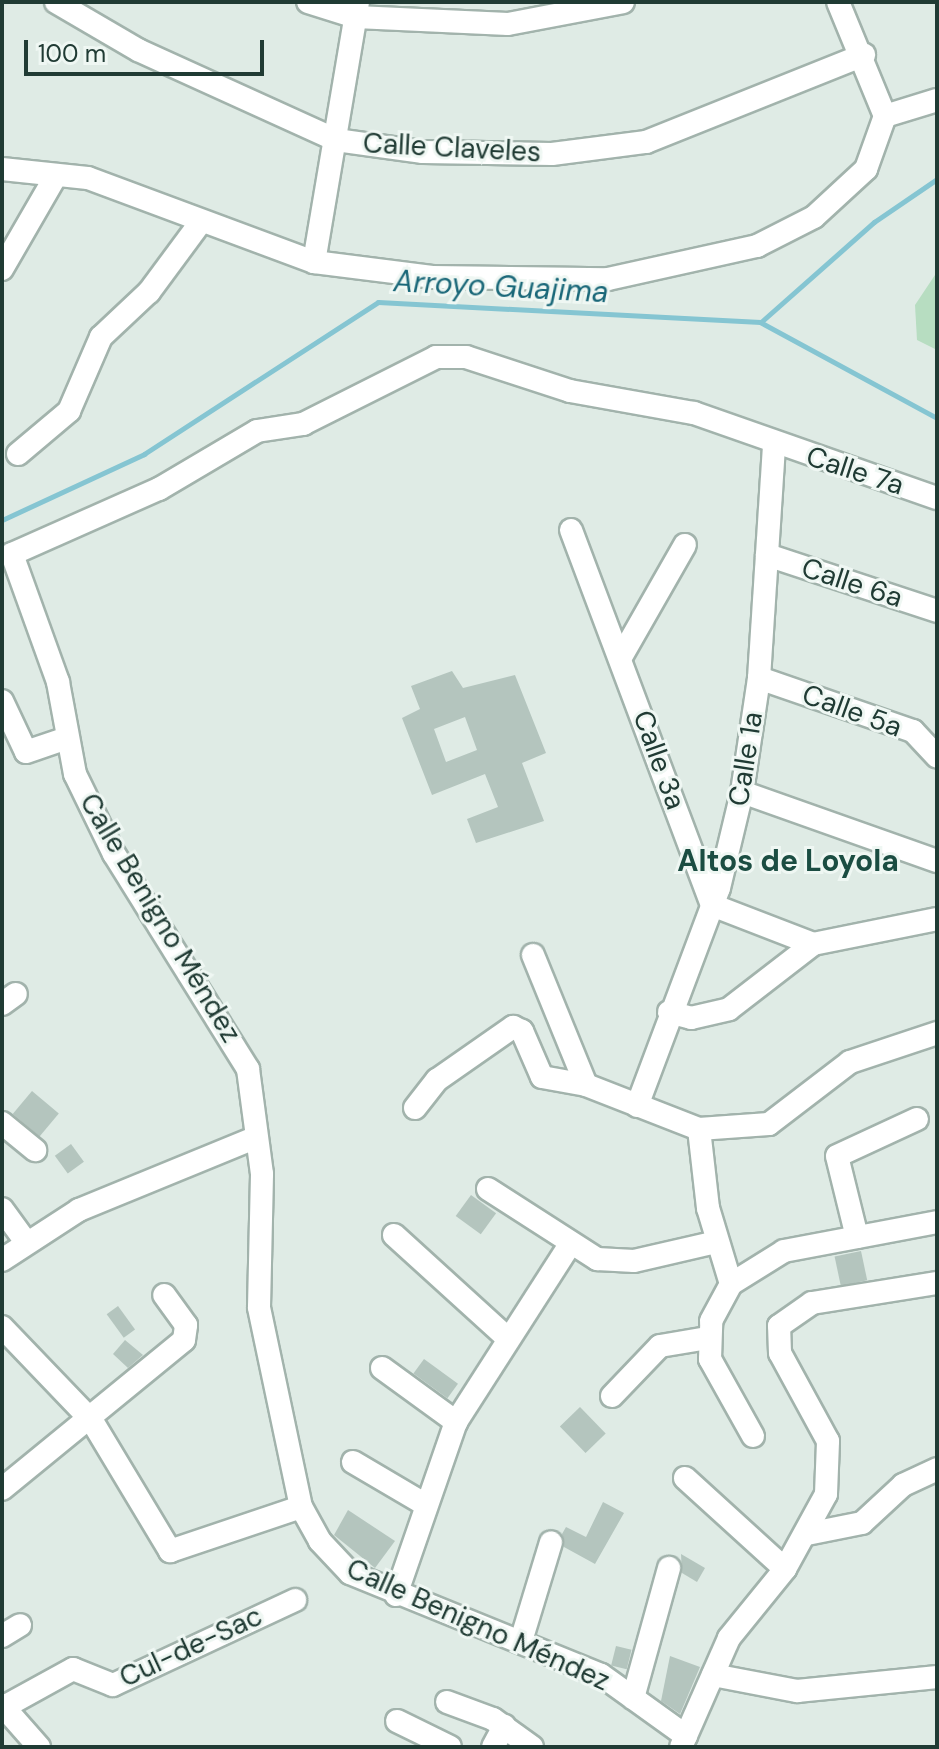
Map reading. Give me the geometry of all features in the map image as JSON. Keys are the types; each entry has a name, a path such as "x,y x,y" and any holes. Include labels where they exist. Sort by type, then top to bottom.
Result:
{"street":[{"name":"Calle Claveles","path":"56,2 138,50 336,140 423,152 552,154 646,142 864,55"},
{"path":"308,2 357,10 508,24 623,2"},
{"path":"2,169 54,179 88,178 200,223 314,262 539,282 608,279 757,246 814,217 866,169 885,116 864,55 838,2"},
{"path":"314,262 357,10"},
{"path":"885,116 937,100"},
{"path":"2,269 54,179"},
{"path":"18,454 69,411 101,337 149,292 200,223"},
{"name":"Calle Benigno Méndez","path":"683,1742 633,1698 601,1675 521,1641 396,1595 338,1564 301,1507 259,1307 262,1183 252,1139 252,1091 238,1044 114,854 64,739 58,682 7,569 17,547 159,489 257,431 303,424 436,357 466,357 570,391 694,413 774,445"},
{"name":"Calle 7a","path":"774,445 937,498"},
{"name":"Calle 1a","path":"637,1106 669,1012 712,905 742,792 759,678 774,445"},
{"name":"Calle 3a","path":"571,530 712,905"},
{"path":"621,657 685,545"},
{"name":"Calle 6a","path":"767,555 937,611"},
{"name":"Calle 5a","path":"759,678 913,731 937,757"},
{"path":"2,701 26,752 64,739"},
{"path":"742,792 937,861"},
{"path":"712,905 813,944"},
{"path":"669,1012 691,1018 729,1009 813,944 937,919"},
{"path":"533,955 586,1085"},
{"path":"415,1108 437,1080 513,1027 522,1031 542,1077 586,1085 699,1129 769,1124 850,1062 937,1033"},
{"path":"857,1237 837,1156 917,1119"},
{"path":"2,1123 35,1150"},
{"path":"699,1129 716,1242 731,1284"},
{"path":"2,1260 25,1241 79,1210 252,1139"},
{"path":"488,1189 569,1246 597,1259 634,1261 716,1242"},
{"path":"2,1209 25,1241"},
{"path":"753,1436 720,1384 708,1338 731,1284 784,1251 937,1222"},
{"path":"394,1235 505,1336"},
{"path":"396,1595 456,1422 505,1336 569,1246"},
{"path":"683,1742 729,1638 785,1569 807,1534 832,1464 828,1441 780,1353 779,1326 812,1303 937,1283"},
{"path":"2,1489 92,1421 184,1340 186,1325 164,1295"},
{"path":"2,1327 92,1421 170,1551 301,1507"},
{"path":"612,1396 660,1346 708,1338"},
{"path":"382,1368 456,1422"},
{"path":"353,1462 426,1505"},
{"path":"807,1534 862,1523 903,1485 937,1469"},
{"path":"685,1478 785,1569"},
{"path":"521,1641 551,1542"},
{"path":"633,1698 669,1568"},
{"name":"Cul-de-Sac","path":"3,1706 73,1669 113,1685 295,1600"},
{"path":"713,1675 797,1691 937,1677"},
{"path":"447,1702 504,1726 532,1747"},
{"path":"3,1706 26,1742"},
{"path":"397,1721 444,1746"},
{"path":"493,1747 504,1726"}],"green space":[{"path":"937,272 937,350 917,340 915,305"}],"building":[{"path":"452,671 463,688 515,675 546,753 522,763 544,821 476,843 467,819 498,807 485,774 432,795 402,718 420,709 411,686","holes":["465,717 477,750 446,762 434,729"]},
{"path":"32,1091 59,1113 40,1136 13,1114"},
{"path":"71,1144 84,1162 68,1174 55,1156"},
{"path":"471,1195 496,1213 481,1234 456,1216"},
{"path":"861,1251 867,1280 841,1286 835,1257"},
{"path":"118,1306 135,1329 124,1338 107,1314"},
{"path":"125,1340 143,1355 128,1368 113,1354"},
{"path":"424,1359 458,1384 447,1398 413,1374"},
{"path":"580,1407 606,1434 586,1453 560,1426"},
{"path":"603,1502 624,1513 595,1564 564,1547 562,1534 566,1527 586,1537"},
{"path":"348,1510 395,1541 375,1568 334,1535"},
{"path":"681,1554 705,1568 697,1582 682,1573"},
{"path":"616,1646 632,1650 627,1669 611,1665"},
{"path":"670,1656 700,1667 680,1714 661,1701"}],"waterway":[{"path":"761,322 874,222 937,179"},
{"name":"Arroyo Guajima","path":"2,520 144,454 378,302 760,322 937,418"}],"district":[{"name":"Altos de Loyola","path":"788,861"}]}
